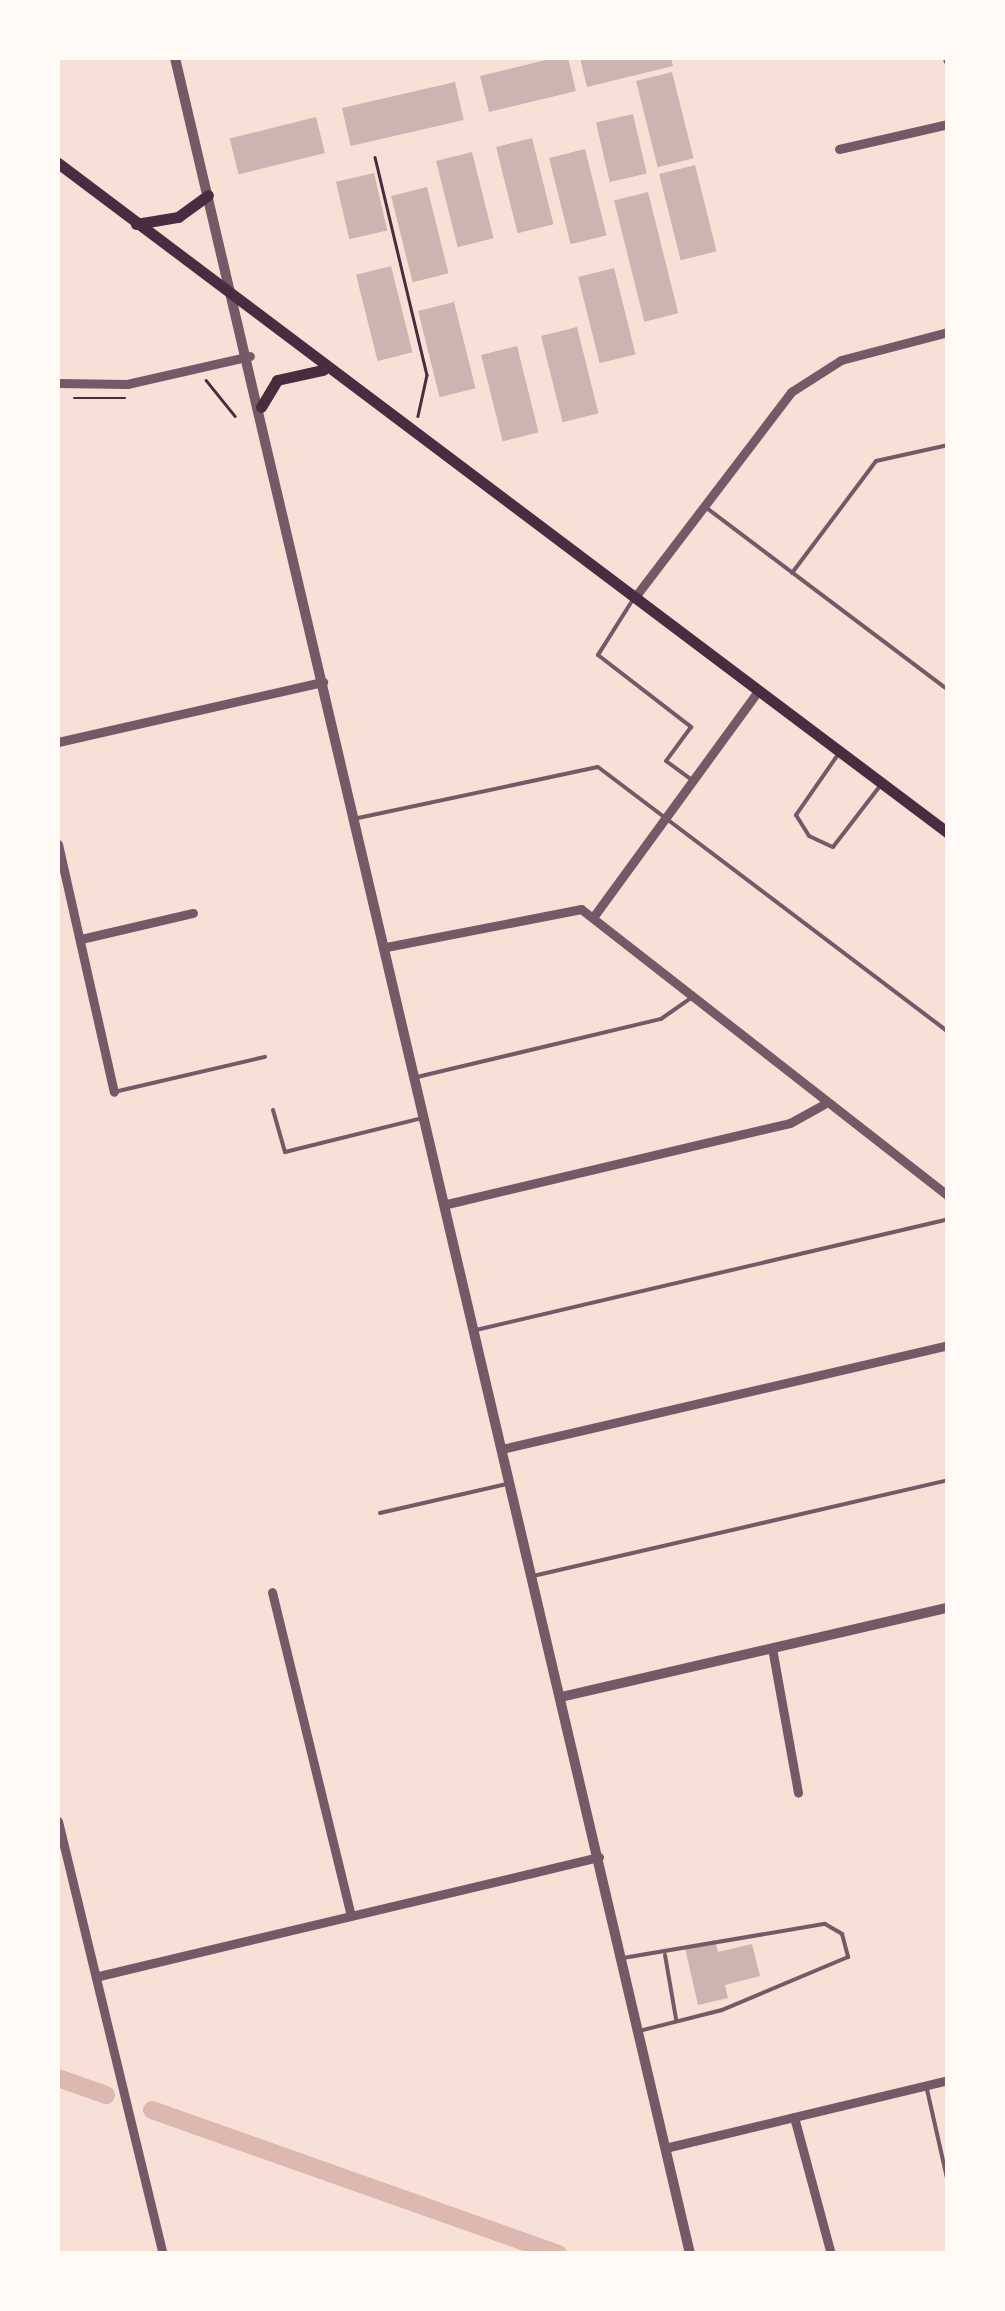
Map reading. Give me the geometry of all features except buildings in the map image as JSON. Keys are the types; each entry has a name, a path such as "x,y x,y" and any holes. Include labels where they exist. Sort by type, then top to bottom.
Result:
{"main road":[{"path":"58,163 409,436 635,597 948,833"},
{"path":"136,224 178,217 208,195"},
{"path":"261,407 277,380 323,370"}],"street":[{"path":"175,58 238,303 353,819 417,1077 690,2254"},
{"path":"839,149 948,124"},
{"path":"635,597 770,413 818,372 948,332"},
{"path":"58,383 127,384 250,356"},
{"path":"58,742 323,682"},
{"path":"594,916 758,690"},
{"path":"58,844 114,1092"},
{"path":"386,948 560,911 594,916 824,1104 948,1196"},
{"path":"81,939 193,913"},
{"path":"446,1204 790,1123 824,1104"},
{"path":"502,1449 948,1345"},
{"path":"272,1592 351,1916"},
{"path":"561,1697 948,1608"},
{"path":"772,1648 798,1793"},
{"path":"58,1821 164,2254"},
{"path":"99,1976 599,1857"},
{"path":"665,2148 948,2080"},
{"path":"794,2117 832,2254"}],"lane":[{"path":"792,573 876,462 948,445"},
{"path":"702,505 948,690"},
{"path":"635,597 598,655 691,727 666,760 693,780"},
{"path":"840,752 796,814 809,836 833,847 882,784"},
{"path":"353,819 585,766 666,817 948,1032"},
{"path":"417,1077 661,1019 693,998"},
{"path":"114,1092 266,1057"},
{"path":"273,1110 285,1152 426,1116"},
{"path":"476,1330 948,1219"},
{"path":"532,1576 948,1480"},
{"path":"380,1513 510,1483"},
{"path":"623,1958 664,1953 740,1932 825,1924 842,1934 848,1957 722,2010 639,2031"},
{"path":"664,1953 676,2019"},
{"path":"926,2086 948,2183"}],"path":[{"path":"375,158 426,375 409,436"},
{"path":"189,383 213,381 235,416"},
{"path":"65,396 142,394"}],"waterway":[{"path":"58,2078 106,2095"},
{"path":"152,2110 558,2254"}]}
